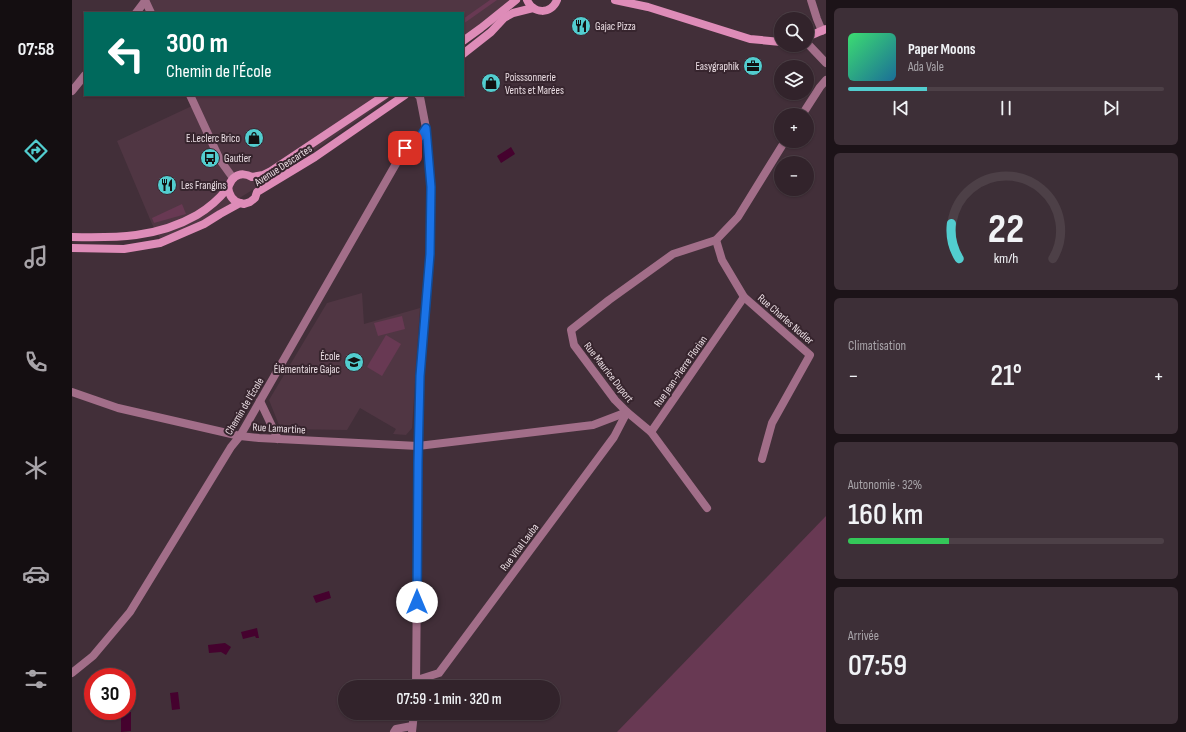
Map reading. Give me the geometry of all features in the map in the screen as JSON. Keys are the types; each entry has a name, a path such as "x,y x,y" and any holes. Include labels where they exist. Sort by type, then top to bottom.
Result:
{"main road":[{"path":"464,40 516,0"},
{"path":"527,0 532,8 540,11 547,10 554,6 557,0"},
{"path":"615,0 648,7 750,39 774,41"},
{"path":"464,53 491,32 504,18 512,13 532,8"},
{"path":"814,34 824,30"},
{"name":"Avenue Descartes","path":"233,178 242,174 252,177 270,172 384,96"},
{"name":"Avenue Descartes","path":"72,248 124,249 160,243 204,224 240,203 244,204 250,202 255,198 257,192 315,157 404,96"},
{"path":"252,177 257,185 257,192"},
{"path":"72,237 105,238 135,236 167,229 197,215 228,187 233,178"},
{"path":"228,187 232,199 240,203"}],"street":[{"path":"811,0 817,19 824,30"},
{"path":"137,12 145,1 150,12"},
{"path":"814,50 826,63"},
{"path":"72,91 84,76"},
{"path":"806,108 826,80"},
{"path":"190,96 220,160 233,178"},
{"path":"416,680 420,376 430,254 431,187 426,128 419,96"},
{"name":"Chemin de l'École","path":"72,673 93,656 130,612 231,448 240,436 405,148 417,142 426,128"},
{"name":"Rue Maurice Duport","path":"418,446 593,425 627,412 615,400 574,345 571,330 609,300 673,254 716,240 738,217 780,148"},
{"name":"Rue Charles Nodier","path":"716,240 722,260 744,298 810,355 772,422 762,459"},
{"name":"Rue Jean-Pierre Florian","path":"651,432 744,298"},
{"name":"Rue Lamartine","path":"72,392 118,408 240,436 418,446"},
{"path":"260,401 278,439"},
{"path":"627,412 651,432 707,508"},
{"name":"Rue Vital Lauba","path":"423,680 439,673 614,437 627,412"},
{"path":"394,732 396,729 412,729"}],"shaded area":[{"path":"145,0 512,0 464,40 464,12 151,12"},
{"path":"490,0 497,0 464,23 464,18"},
{"path":"190,96 391,96 293,165 191,228 160,238 152,224 117,141 194,105"},
{"path":"511,147 515,154 501,163 497,156"},
{"path":"182,204 186,214 154,223 152,218"},
{"name":"École Élémentaire Gajac","path":"362,293 364,324 420,308 412,428 406,435 393,434 396,429 360,408 347,430 284,429 279,425 269,400 327,303"},
{"path":"402,316 405,329 378,336 374,323"},
{"path":"386,335 401,344 382,376 367,367"},
{"path":"826,516 826,732 617,732"},
{"path":"329,591 331,598 316,603 313,596"},
{"path":"257,628 259,638 256,638 255,636 243,639 241,632"},
{"path":"225,643 231,647 226,655 221,652 209,653 208,645"},
{"path":"178,692 180,709 172,710 170,693"},
{"path":"121,720 131,720 131,731 121,732"}],"place":[{"name":"Gajac Pizza","path":"581,26"},
{"name":"Easygraphik","path":"753,66"},
{"name":"Poisssonnerie Vents et Marées","path":"491,83"},
{"name":"E.Leclerc Brico","path":"254,138"},
{"name":"Gautier","path":"210,158"},
{"name":"Les Frangins","path":"167,185"},
{"name":"École Élémentaire Gajac","path":"354,362"}],"route":[{"path":"405,148 417,142 426,128 431,187 430,254 420,376 417,602"}]}
